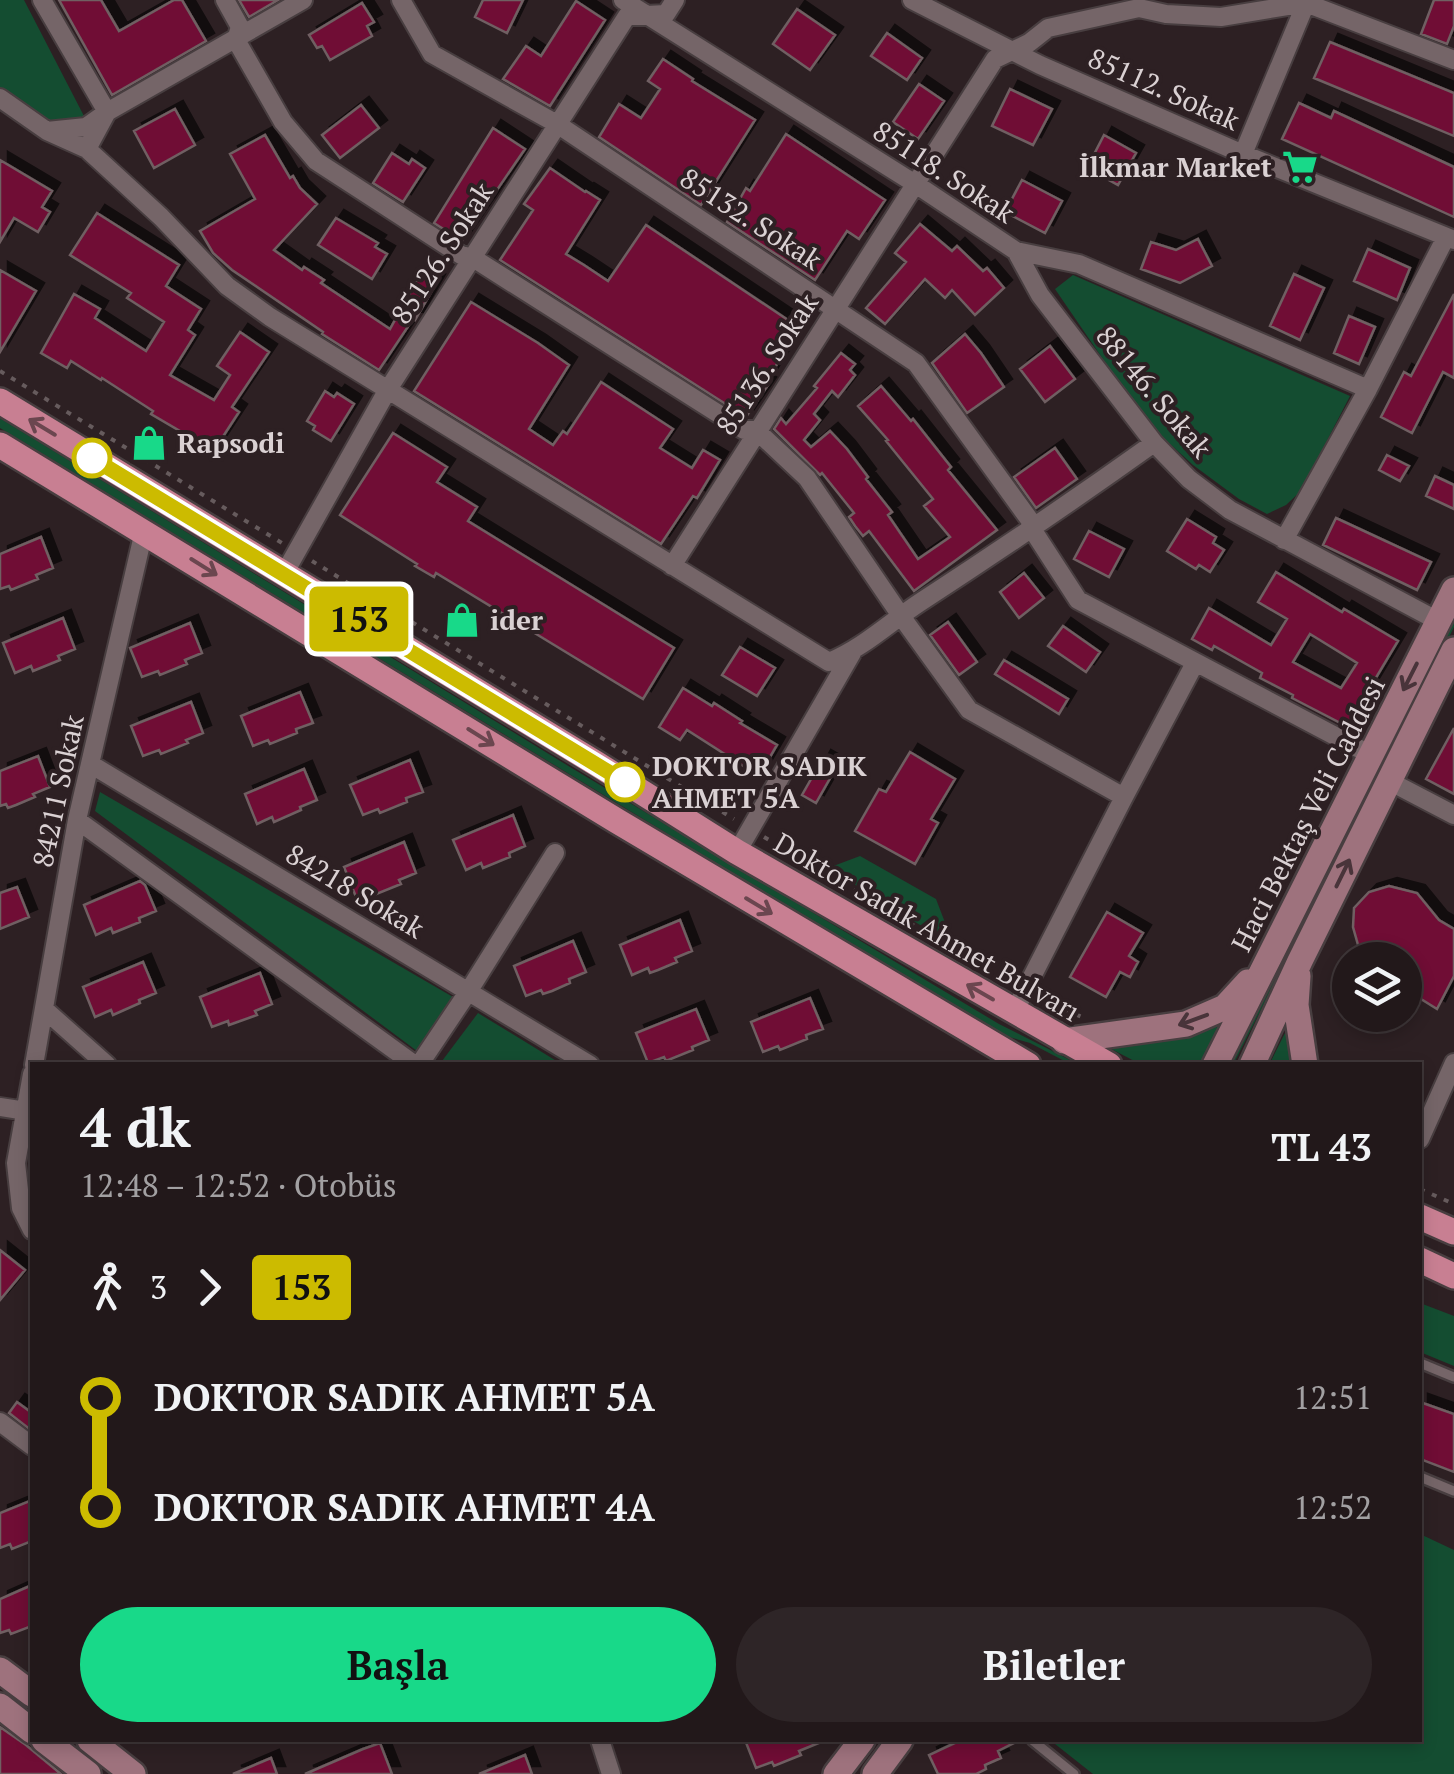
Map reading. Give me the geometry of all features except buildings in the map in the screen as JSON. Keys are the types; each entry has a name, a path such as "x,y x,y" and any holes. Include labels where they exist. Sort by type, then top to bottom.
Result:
{"main road":[{"name":"Doktor Sadık Ahmet Bulvarı","path":"0,401 737,852 1103,1062"},
{"path":"1,448 144,531 1008,1058"},
{"name":"Haci Bektaş Veli Caddesi","path":"1217,1062 1454,590"},
{"name":"Haci Bektaş Veli Caddesi","path":"1253,1062 1454,650"},
{"path":"1064,1041 1186,1024 1225,1006 1268,960"},
{"path":"1300,961 1296,1005 1305,1062"},
{"path":"1422,1218 1454,1232"},
{"path":"1422,1261 1454,1276"},
{"path":"0,1670 30,1691"},
{"path":"0,1706 30,1729"},
{"path":"47,1742 88,1774"},
{"path":"93,1742 133,1774"},
{"path":"836,1774 860,1742"},
{"path":"875,1774 899,1742"}],"street":[{"path":"42,0 107,112"},
{"path":"225,0 240,27 236,40 283,122 316,162 744,430 756,430 807,478 970,710 1124,796"},
{"path":"47,131 86,127 303,0"},
{"name":"85132. Sokak","path":"401,0 432,54 557,124 916,363 1029,519 1078,600 1371,756"},
{"name":"85118. Sokak","path":"623,0 1016,251 1079,264 1368,389"},
{"name":"85126. Sokak","path":"284,574 387,391 627,16 666,14 676,0"},
{"name":"85112. Sokak","path":"912,0 1040,65 1243,154 1450,238"},
{"path":"1243,154 1306,3 1454,60"},
{"name":"85136. Sokak","path":"672,566 996,59 1029,43 1048,28 1139,8 1166,7 1220,18 1306,3"},
{"path":"0,98 47,131 87,149 161,217 227,286 270,318 830,662 852,653 1154,443"},
{"path":"87,149 107,112"},
{"path":"1284,540 1450,238"},
{"name":"88146. Sokak","path":"1016,251 1040,295 1154,443 1189,479 1230,510 1438,621"},
{"name":"84211 Sokak","path":"35,1062 77,820 144,531"},
{"path":"737,852 852,653"},
{"path":"1014,1012 1196,663"},
{"name":"84218 Sokak","path":"92,764 585,1062"},
{"path":"1389,780 1454,815"},
{"path":"77,820 413,1062"},
{"path":"419,1062 468,992 554,853"},
{"path":"44,1009 104,1062"},
{"path":"1422,1135 1454,1063"},
{"path":"30,1086 16,1164 21,1208 30,1226"},
{"path":"0,1107 26,1110"},
{"path":"0,1422 30,1444"},
{"path":"601,1742 611,1774"}],"lane":[{"path":"1422,1364 1454,1377"},
{"path":"1422,1478 1454,1491"},
{"path":"1034,1742 1074,1774"}],"path":[{"path":"0,371 287,547"},
{"path":"311,560 938,940"},
{"path":"1037,997 1090,1021"},
{"path":"1422,1191 1454,1204"}],"green space":[{"path":"0,0 24,0 85,118 63,125 52,123 0,94"},
{"path":"1073,275 1350,396 1301,491 1286,505 1267,514 1193,465 1159,434 1055,289"},
{"path":"0,418 570,767 999,1024 1074,1062 995,1033 0,428"},
{"path":"1454,616 1454,627 1235,1062 1231,1062"},
{"path":"100,792 453,997 417,1051 95,811"},
{"path":"860,856 936,899 954,946 828,868"},
{"path":"478,1013 558,1062 441,1062"},
{"path":"1293,1017 1300,1062 1270,1062"},
{"path":"1224,1018 1201,1062 1136,1062 1094,1040"},
{"path":"1422,1304 1454,1316 1454,1366 1422,1353"},
{"path":"1422,1535 1454,1550 1454,1774 1093,1774 1053,1742 1422,1742"}],"bus line":[{"name":"153","path":"92,458 625,782"}],"place":[{"name":"İlkmar Market","path":"1300,167"},
{"name":"Rapsodi","path":"149,443"},
{"name":"ider","path":"462,620"},
{"name":"DOKTOR SADIK AHMET 5A","path":"625,782"}]}
